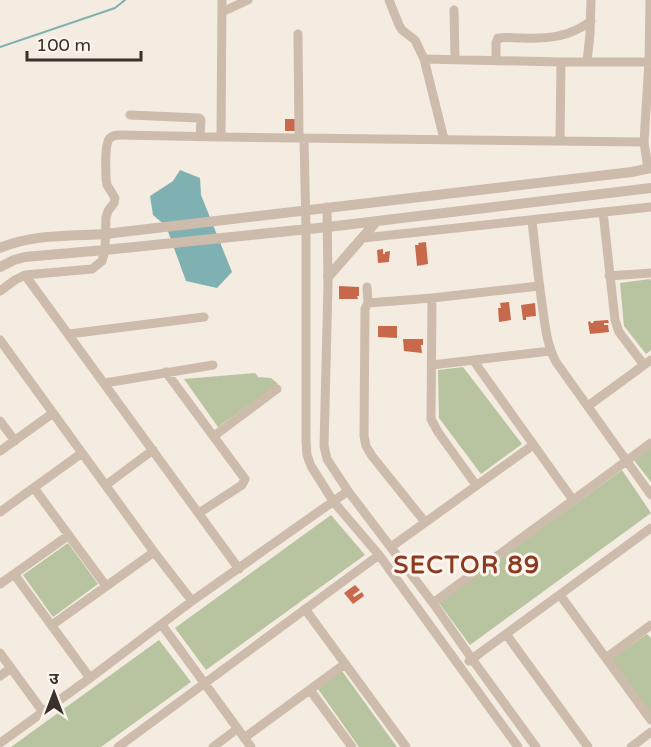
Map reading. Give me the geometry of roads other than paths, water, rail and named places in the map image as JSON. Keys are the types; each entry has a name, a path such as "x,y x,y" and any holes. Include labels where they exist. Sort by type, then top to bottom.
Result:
{"street":[{"path":"221,137 222,0"},
{"path":"222,12 248,0"},
{"path":"389,0 399,25 415,40 424,59 444,139"},
{"path":"587,62 591,0"},
{"path":"0,248 28,239 105,234 650,169 644,141 650,0"},
{"path":"454,10 455,59"},
{"path":"496,60 498,38 563,36 591,21"},
{"path":"298,34 306,210 307,448 311,466 333,501 379,555 518,747"},
{"path":"424,59 649,62"},
{"path":"560,141 561,62"},
{"path":"130,115 199,118 201,120 200,137"},
{"path":"0,291 26,275 94,268 102,261 105,250 106,217 115,198 106,179 107,144 110,138 120,135 644,141"},
{"path":"0,267 26,257 376,222 651,188"},
{"path":"327,207 328,278 324,446 327,459 348,491 433,603 537,747"},
{"path":"363,238 651,207"},
{"path":"459,212 459,228"},
{"path":"588,406 647,362 616,327 603,212"},
{"path":"532,220 546,338 550,351 651,495"},
{"path":"328,278 376,222"},
{"path":"609,276 651,273"},
{"path":"26,275 239,569"},
{"path":"368,303 539,286"},
{"path":"367,288 363,426 366,446 425,522"},
{"path":"432,298 430,412 433,424 476,485"},
{"path":"69,334 204,317"},
{"path":"2,346 192,601"},
{"path":"432,366 550,351"},
{"path":"473,360 573,500"},
{"path":"105,383 213,365"},
{"path":"166,372 243,476 244,482 199,513"},
{"path":"214,436 277,389"},
{"path":"0,451 53,413"},
{"path":"0,421 15,441"},
{"path":"433,603 651,443"},
{"path":"391,547 533,445"},
{"path":"106,485 153,450"},
{"path":"0,512 82,453"},
{"path":"34,488 106,586"},
{"path":"0,743 192,601 348,491"},
{"path":"460,668 651,528"},
{"path":"0,584 69,535"},
{"path":"52,626 154,552"},
{"path":"118,747 379,555"},
{"path":"14,574 90,678"},
{"path":"560,595 651,720"},
{"path":"305,609 406,747"},
{"path":"162,625 251,747"},
{"path":"606,658 651,625"},
{"path":"506,634 588,747"},
{"path":"0,653 43,712"},
{"path":"244,738 345,664"},
{"path":"0,676 11,668"},
{"path":"310,690 352,747"},
{"path":"213,747 237,729"},
{"path":"631,747 651,732"}],"water":[{"path":"180,170 200,178 201,195 232,272 217,288 186,281 166,226 153,215 150,196 173,181"}],"waterway":[{"path":"0,47 115,8 125,0"}],"district":[{"name":"SECTOR 89","path":"467,565"}]}
